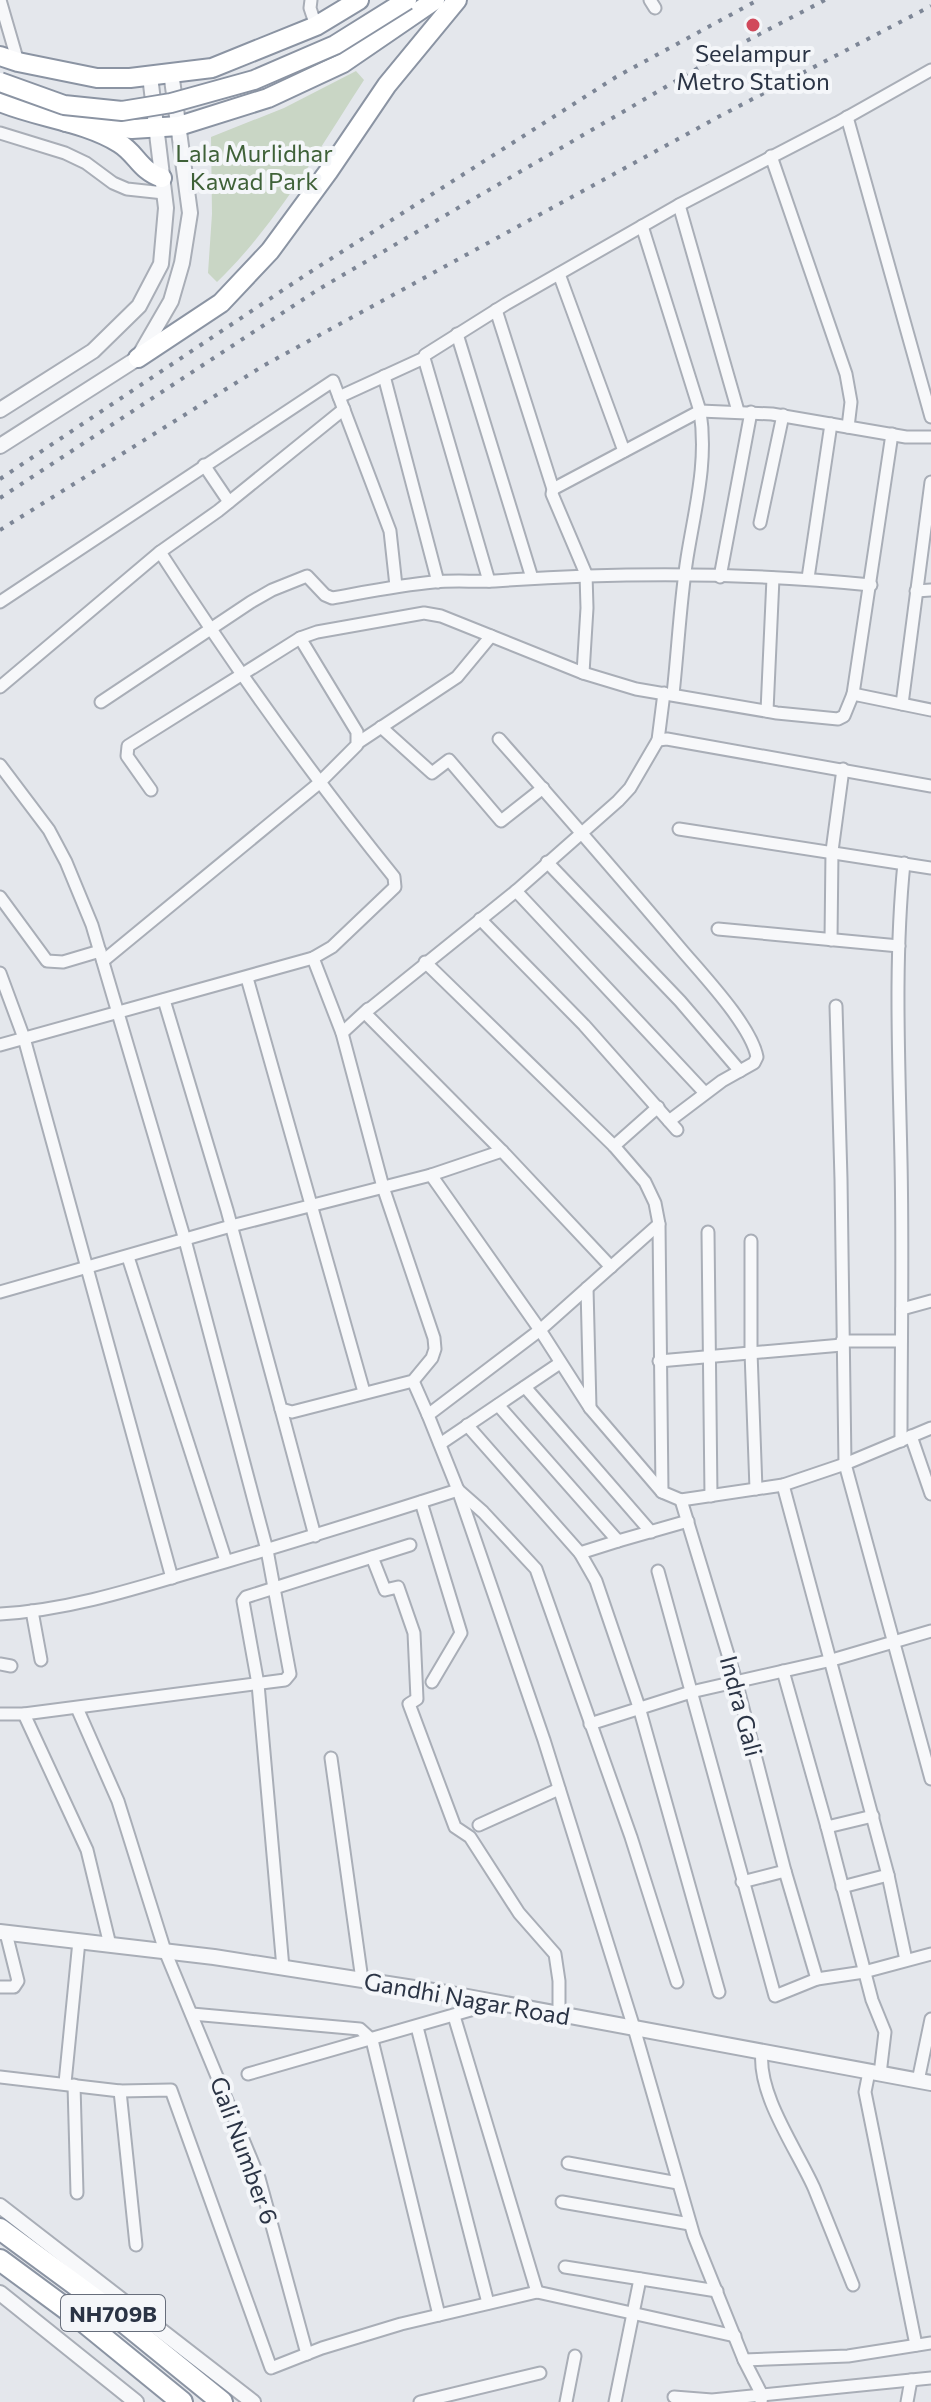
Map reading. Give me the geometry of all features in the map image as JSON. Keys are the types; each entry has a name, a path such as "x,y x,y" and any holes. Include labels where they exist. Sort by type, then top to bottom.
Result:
{"highway":[{"path":"9,59 97,78 150,76 212,68 316,26 359,0"},
{"path":"0,82 64,105 122,111 171,103 254,80 335,45 407,0"},
{"path":"66,122 132,129 179,126 268,98 343,63 435,0"},
{"path":"138,358 221,303 270,251 387,85 457,0"},
{"path":"0,102 66,122 121,144 163,186"},
{"name":"NH709B","path":"0,2229 99,2302 222,2402"},
{"name":"NH709B","path":"0,2260 84,2322 182,2402"}],"street":[{"path":"0,0 9,59"},
{"path":"311,0 310,8 316,26"},
{"path":"339,397 424,358 428,352 496,310 642,226 931,70"},
{"path":"0,446 138,358 171,301 182,263 190,213 171,72"},
{"path":"0,410 93,351 139,306 161,264 166,208 150,76"},
{"path":"847,117 931,417"},
{"path":"0,133 65,153 127,189 163,186"},
{"path":"771,156 846,374 851,402 848,427"},
{"path":"679,205 738,411"},
{"path":"342,1033 584,833 630,788 658,740 703,470 704,431 642,226"},
{"path":"559,274 624,451"},
{"path":"139,306 162,317"},
{"path":"496,310 553,489 552,494 586,574 583,673"},
{"path":"457,334 532,578"},
{"path":"424,358 489,581"},
{"path":"384,376 438,582"},
{"path":"0,602 333,381 390,531 396,586"},
{"path":"0,687 160,552 229,502 344,409"},
{"path":"553,489 700,411 783,415 892,434 931,437"},
{"path":"720,577 751,412"},
{"path":"760,523 783,415"},
{"path":"808,578 831,424"},
{"path":"151,790 127,756 126,749 241,673 300,638 317,632 430,613 583,673 636,689 767,711 841,718 853,694 892,434"},
{"path":"204,465 229,502"},
{"path":"902,704 931,482"},
{"path":"0,1045 313,958 332,947 396,884 394,877 318,784 160,552"},
{"path":"101,702 272,590 301,578 311,579 325,595 332,598 438,582 586,574 685,573 720,577 808,578 871,585"},
{"path":"767,711 773,578"},
{"path":"916,591 931,590"},
{"path":"0,897 47,961 63,962 101,956 318,784 359,742 457,677 491,636"},
{"path":"300,638 357,732 359,742"},
{"path":"853,694 931,710"},
{"path":"381,727 432,773 449,760 501,821 543,788"},
{"path":"480,919 584,1025 673,1125 705,1093 754,1063 757,1057 755,1048 715,989 584,833 499,739"},
{"path":"658,740 667,739 931,786"},
{"path":"0,765 55,841 76,885 101,956 185,1240 267,1550 290,1677 77,1708 0,1714"},
{"path":"831,940 832,851 843,769"},
{"path":"679,829 931,868"},
{"path":"547,862 680,1001 740,1071"},
{"path":"904,863 899,946 901,1341 906,1438 931,1494"},
{"path":"516,891 705,1093"},
{"path":"718,929 899,946"},
{"path":"281,1409 292,1412 413,1381 432,1358 435,1349 434,1338 383,1187 342,1033 313,958"},
{"path":"425,962 614,1146 645,1182 655,1203 659,1224 662,1492"},
{"path":"0,973 24,1038 172,1578"},
{"path":"247,978 364,1392"},
{"path":"164,1000 231,1226 315,1536"},
{"path":"836,1006 845,1464 931,1779"},
{"path":"368,1009 367,1015 611,1267"},
{"path":"614,1146 658,1107"},
{"path":"0,1292 231,1226 431,1175 502,1151"},
{"path":"431,1175 540,1330 590,1408 662,1492 678,1500 783,1485 845,1464 931,1428"},
{"path":"428,1415 540,1330 659,1224"},
{"path":"708,1232 711,1496"},
{"path":"751,1241 756,1489"},
{"path":"128,1257 226,1561"},
{"path":"587,1288 590,1408"},
{"path":"902,1309 931,1301"},
{"path":"659,1361 842,1343 901,1341"},
{"path":"440,1444 560,1363"},
{"path":"413,1381 458,1490 559,1789 634,2028 690,2224 762,2399"},
{"path":"525,1387 651,1532"},
{"path":"498,1405 618,1541"},
{"path":"467,1425 580,1553 596,1581 639,1707 719,1992"},
{"path":"783,1485 873,1816 906,1960"},
{"path":"0,1614 32,1611 172,1578 458,1490"},
{"path":"458,1490 536,1569 631,1837 677,1982"},
{"name":"Indra Gali","path":"678,1500 688,1521 736,1681 785,1871 817,1979"},
{"path":"421,1502 461,1633 432,1682"},
{"path":"580,1553 688,1521"},
{"path":"283,1968 258,1684 243,1601 246,1597 410,1545"},
{"path":"372,1557 385,1590 398,1587 414,1633 417,1699 409,1704 455,1827 470,1837 519,1913 555,1954 559,2014"},
{"path":"658,1571 775,1996 817,1979 864,1972 931,1954"},
{"path":"32,1611 41,1660"},
{"path":"590,1724 691,1692 832,1660 931,1631"},
{"path":"783,1671 864,1972 885,2032 875,2073 865,2092 916,2345"},
{"name":"Gali Number 6","path":"77,1708 118,1801 165,1951 259,2178 307,2354"},
{"path":"24,1714 87,1850 110,1945"},
{"path":"331,1758 362,1980"},
{"path":"479,1825 559,1789"},
{"path":"827,1827 873,1816"},
{"path":"742,1882 785,1871"},
{"path":"842,1887 888,1875"},
{"path":"0,1987 14,1987 18,1981 3,1932"},
{"name":"Gandhi Nagar Road","path":"3,1932 165,1951 362,1980 924,2082"},
{"path":"77,2193 70,2084 79,1941"},
{"path":"248,2074 495,2002"},
{"path":"192,2014 360,2029 372,2040 439,2315"},
{"path":"454,2016 537,2292"},
{"path":"924,2082 931,2019"},
{"path":"417,2027 488,2303"},
{"path":"762,2052 760,2065 770,2098 813,2187 853,2285"},
{"path":"0,2077 120,2091 171,2090 270,2367 275,2369 307,2354 439,2315 537,2292 735,2336"},
{"path":"120,2091 136,2245"},
{"path":"568,2163 678,2183"},
{"path":"562,2202 690,2224"},
{"path":"0,2206 253,2402"},
{"path":"565,2267 717,2291"},
{"path":"615,2402 640,2279"},
{"path":"0,2293 136,2402"},
{"path":"744,2360 848,2356 931,2343"},
{"path":"566,2402 575,2356"},
{"path":"420,2402 540,2373"},
{"path":"674,2397 712,2401 811,2397 858,2387 931,2378"},
{"path":"907,2402 911,2380"},
{"path":"855,2402 858,2387"}],"green space":[{"name":"Lala Murlidhar Kawad Park","path":"356,71 364,80 314,159 259,236 217,282 208,273 212,214 211,137 284,108"}],"railway":[{"path":"0,479 307,274 616,77 758,0"},
{"path":"0,498 319,289 729,50 825,0"},
{"path":"0,530 263,366 720,116 931,6"}],"place":[{"name":"Seelampur Metro Station","path":"753,25"}]}
